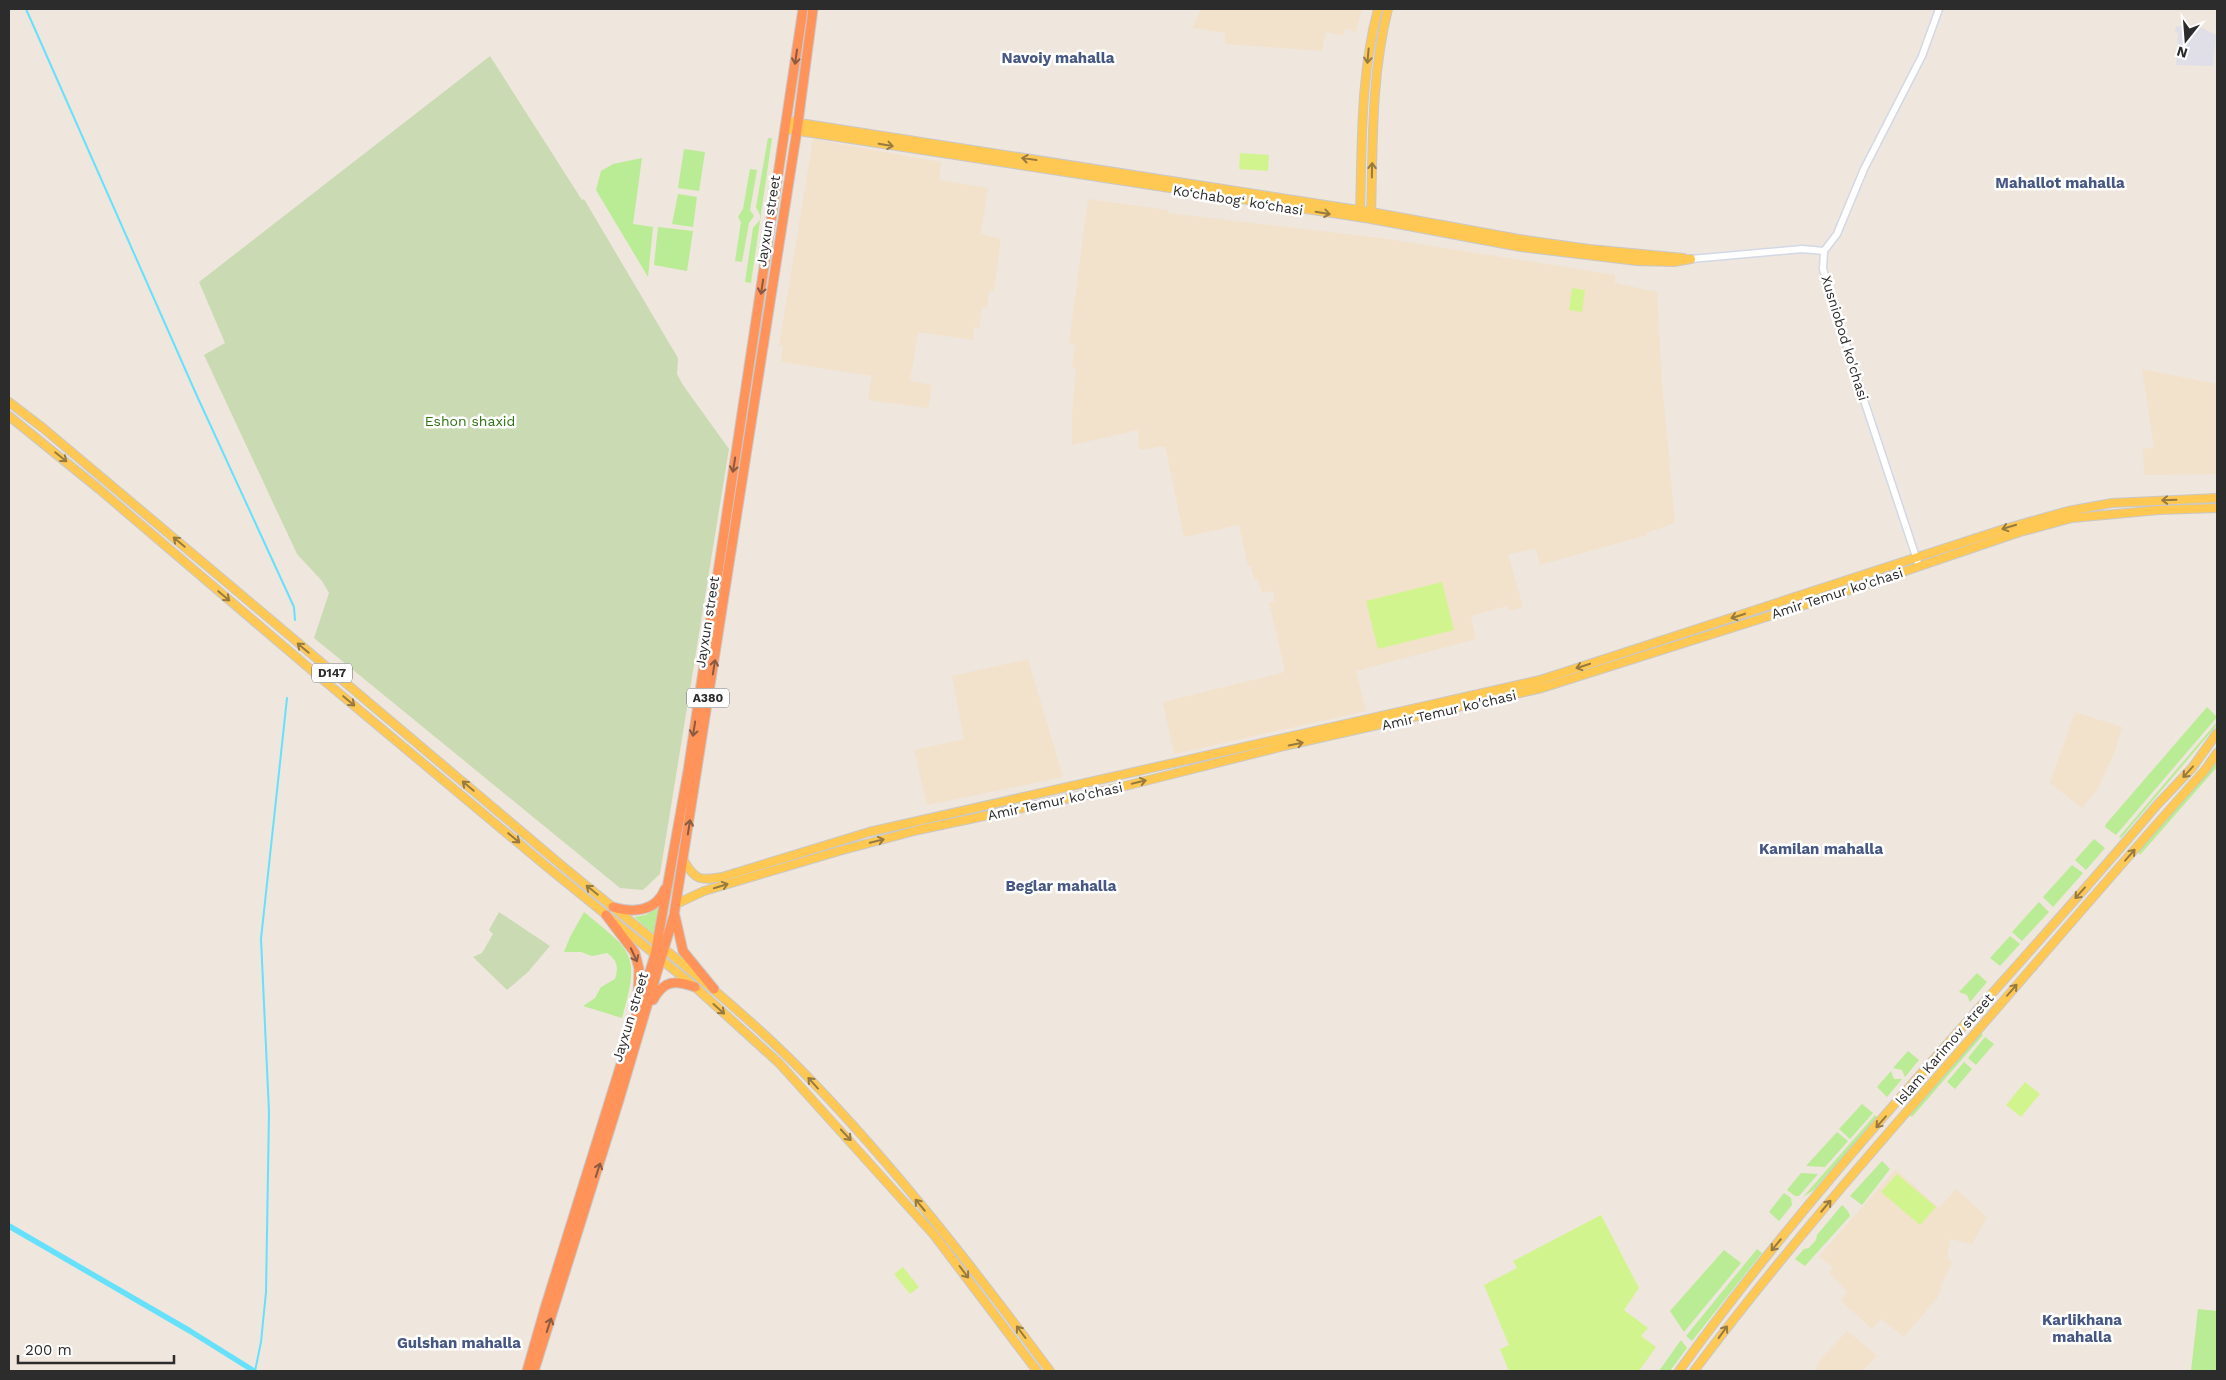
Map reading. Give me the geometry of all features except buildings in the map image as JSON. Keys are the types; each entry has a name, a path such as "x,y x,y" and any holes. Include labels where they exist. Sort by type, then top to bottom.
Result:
{"highway":[{"name":"Jayxun street","path":"661,946 674,915 684,861 747,449 753,374 772,222 803,9"},
{"name":"Jayxun street","path":"534,1371 661,946 736,447 753,374 782,223 813,9"},
{"path":"772,222 782,223"},
{"path":"736,447 747,449"},
{"path":"613,907 626,911 639,911 651,906 663,895 671,875"},
{"path":"606,915 635,953 639,969 642,1010"},
{"path":"674,915 683,952 714,989"},
{"path":"642,1010 662,986 680,982 695,987"},
{"name":"Jayxun street","path":"527,1371 545,1308 642,1010"}],"main road":[{"path":"1360,214 1365,93 1370,42 1378,9"},
{"path":"1371,216 1375,92 1380,42 1388,9"},
{"name":"Ko‘chabog‘ ko‘chasi","path":"786,125 941,146 1051,166 1360,214 1485,242 1637,261 1674,262 1691,259"},
{"name":"Ko‘chabog‘ ko‘chasi","path":"797,126 940,154 1051,166"},
{"name":"D147","path":"9,402 43,428 305,650 661,946"},
{"name":"D147","path":"9,416 105,494 317,675 658,958"},
{"path":"36,437 43,428"},
{"path":"105,494 112,486"},
{"name":"Amir Temur ko'chasi","path":"676,904 704,891 855,846 918,830 1042,805 1284,746 1542,688 1918,562 2004,529 2068,511 2120,503 2216,498"},
{"name":"Amir Temur ko'chasi","path":"684,861 692,875 708,879 774,862 869,832 1540,680 1918,562 2072,518 2158,510 2217,508"},
{"name":"Islam Karimov street","path":"1679,1371 1795,1222 1944,1047 2157,805 2192,768 2217,733"},
{"name":"Islam Karimov street","path":"1694,1371 1740,1309 1797,1240 1898,1121 2205,770 2217,752"},
{"path":"1172,764 1174,773"},
{"path":"661,946 714,989 806,1075 861,1136 958,1250 1050,1371"},
{"path":"658,958 695,987 779,1063 865,1156 951,1256 1037,1371"},
{"path":"951,1256 958,1250"}],"street":[{"path":"1824,251 1837,234 1864,170 1922,56 1939,9"},
{"path":"940,154 941,146"},
{"name":"Ko‘chabog‘ ko‘chasi","path":"1691,259 1802,250 1824,251"},
{"name":"Xusniobod ko'chasi","path":"1824,251 1823,269 1918,562"}],"shaded area":[{"path":"1201,9 1362,9 1356,32 1345,29 1343,36 1326,32 1322,51 1225,44 1225,33 1192,28"},
{"path":"2176,26 2200,27 2216,35 2213,66 2176,65 2178,33 2175,32"},
{"path":"813,139 941,162 939,180 988,188 981,234 1001,239 994,291 989,291 987,308 982,307 979,328 974,327 973,340 918,332 910,381 932,385 928,408 868,400 872,376 781,362 783,346 779,345"},
{"path":"1088,199 1168,210 1168,213 1388,239 1615,275 1615,283 1657,292 1662,383 1675,523 1646,533 1647,535 1540,565 1536,549 1508,554 1523,607 1510,611 1507,606 1471,616 1476,639 1356,671 1366,711 1174,754 1163,702 1285,672 1269,602 1275,601 1273,591 1262,593 1258,579 1254,580 1251,566 1248,566 1239,525 1184,537 1165,446 1139,450 1138,430 1072,445 1072,414 1076,369 1072,368 1075,345 1069,343"},
{"path":"2142,369 2217,384 2217,474 2144,475 2143,449 2154,447"},
{"path":"1028,659 1063,777 927,805 914,750 964,739 952,676"},
{"path":"2075,712 2122,727 2114,754 2097,790 2082,808 2050,783"},
{"path":"1896,1169 1939,1208 1956,1189 1987,1217 1972,1244 1950,1239 1947,1257 1952,1263 1938,1297 1904,1337 1881,1319 1872,1329 1841,1301 1847,1291 1829,1273 1833,1268 1819,1256"},
{"path":"1847,1331 1877,1355 1863,1371 1816,1371 1819,1361"}],"green space":[{"name":"Eshon shaxid","path":"490,56 582,200 584,199 678,358 677,374 683,385 729,449 660,874 643,890 620,888 314,638 329,593 322,581 297,554 204,355 225,343 199,282"},
{"path":"768,138 772,138 751,283 745,282 753,228 760,220 756,207"},
{"path":"684,149 705,152 699,191 678,188"},
{"path":"1240,153 1269,155 1268,171 1239,169"},
{"path":"642,158 633,224 653,227 648,277 596,190 601,171 613,164"},
{"path":"750,169 757,170 750,210 754,216 749,223 742,262 735,261 741,222 738,217 743,209"},
{"path":"678,194 697,197 693,227 672,224"},
{"path":"658,227 693,231 687,271 654,265"},
{"path":"1572,288 1585,290 1582,312 1569,310"},
{"path":"1442,582 1454,630 1378,649 1366,601"},
{"path":"2207,707 2217,717 2116,835 2105,827 2106,824"},
{"path":"2217,722 2217,725 2121,838 2119,837"},
{"path":"2217,762 2217,767 2140,855 2138,852"},
{"path":"2094,839 2105,848 2086,870 2075,860"},
{"path":"2072,865 2083,873 2053,907 2043,897"},
{"path":"2039,902 2049,912 2022,941 2012,932"},
{"path":"662,903 655,935 634,917 646,915"},
{"path":"499,912 550,946 528,972 507,990 473,957 482,953 493,934 489,930"},
{"path":"584,912 614,937 628,956 631,967 631,980 622,1018 583,1006 595,998 601,987 615,979 617,971 615,961 607,953 592,956 581,952 564,952"},
{"path":"2010,936 2020,944 2000,966 1990,958"},
{"path":"1977,973 1987,982 1970,1002 1967,995 1959,992"},
{"path":"1980,1033 1983,1035 1912,1117 1909,1115"},
{"path":"1985,1037 1994,1044 1976,1065 1968,1058"},
{"path":"1908,1051 1919,1060 1905,1077 1902,1070 1893,1068"},
{"path":"1964,1062 1972,1069 1955,1089 1947,1082"},
{"path":"1891,1071 1894,1079 1902,1079 1887,1097 1877,1087"},
{"path":"2025,1082 2040,1094 2021,1117 2006,1105"},
{"path":"1862,1104 1873,1113 1850,1139 1839,1129"},
{"path":"1875,1115 1877,1117 1814,1190 1803,1197"},
{"path":"1837,1132 1848,1141 1825,1167 1806,1166"},
{"path":"1882,1161 1890,1169 1862,1205 1850,1196"},
{"path":"1801,1173 1818,1174 1799,1196 1795,1196 1787,1190"},
{"path":"1897,1174 1936,1207 1920,1225 1881,1192"},
{"path":"1784,1193 1791,1198 1792,1205 1779,1221 1769,1212"},
{"path":"1842,1205 1850,1216 1805,1266 1795,1259 1816,1240 1817,1235"},
{"path":"1601,1215 1639,1288 1624,1310 1648,1328 1641,1336 1656,1347 1639,1371 1509,1371 1500,1349 1509,1345 1484,1285 1517,1268 1513,1261"},
{"path":"1757,1249 1762,1253 1692,1341 1686,1336"},
{"path":"1724,1250 1741,1263 1684,1332 1670,1311"},
{"path":"903,1267 919,1287 910,1294 894,1274"},
{"path":"2198,1309 2217,1311 2217,1371 2191,1371"},
{"path":"1681,1340 1687,1348 1670,1371 1659,1371"}],"waterway":[{"path":"26,9 197,396 294,607 295,620"},
{"path":"255,1371 261,1342 266,1292 269,1112 261,939 287,698"},
{"path":"9,1226 190,1331 254,1371"}],"district":[{"name":"Navoiy mahalla","path":"1058,58"},
{"name":"Mahallot mahalla","path":"2060,183"},
{"name":"Kamilan mahalla","path":"1821,849"},
{"name":"Beglar mahalla","path":"1061,886"},
{"name":"Karlikhana mahalla","path":"2082,1328"},
{"name":"Gulshan mahalla","path":"459,1343"}]}
